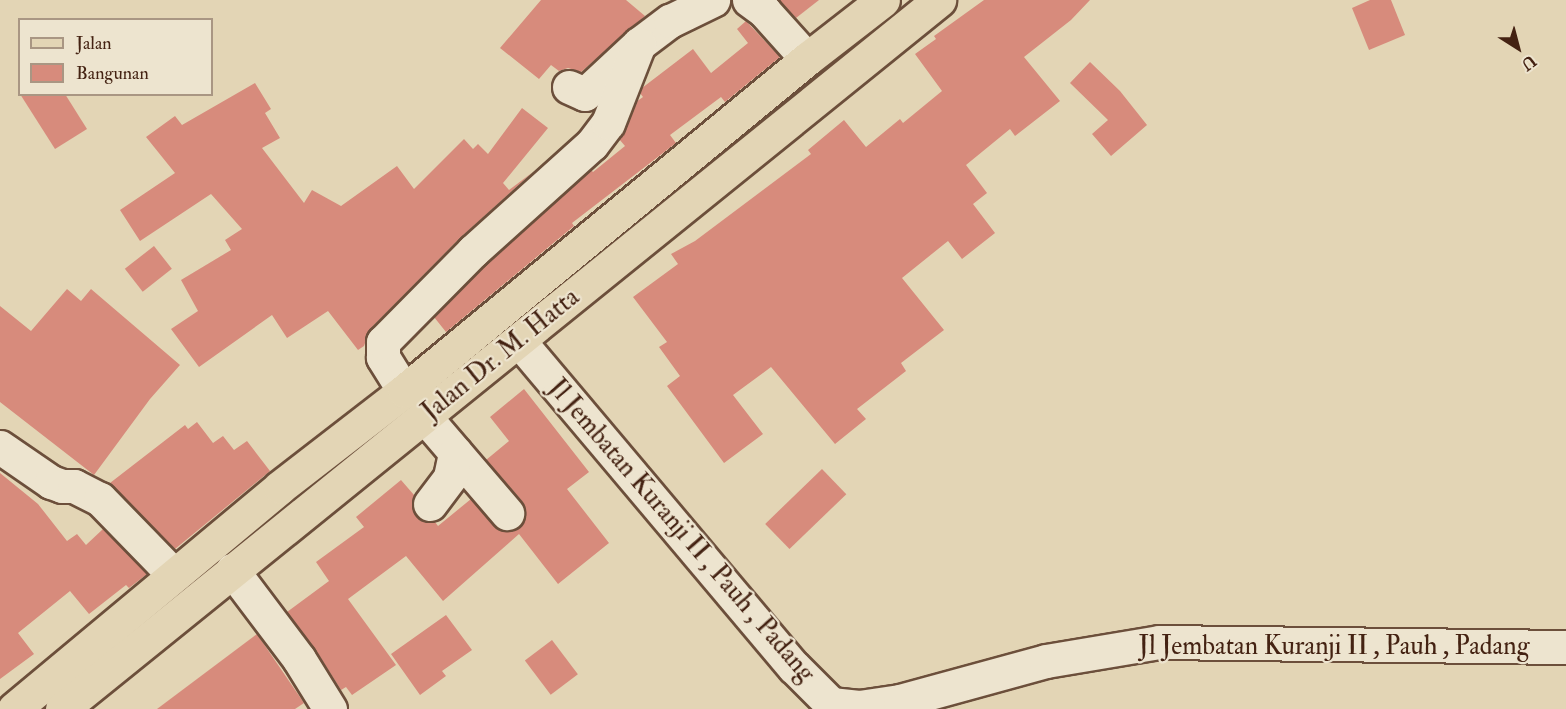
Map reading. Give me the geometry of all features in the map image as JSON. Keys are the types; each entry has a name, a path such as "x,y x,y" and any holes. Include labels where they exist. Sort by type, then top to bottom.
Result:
{"main road":[{"name":"Jalan Dr. M. Hatta","path":"14,709 174,575 404,391 807,59 883,0"},
{"name":"Jalan Dr. M. Hatta","path":"62,709 939,0"}],"street":[{"path":"569,87 585,94 639,44 670,21 713,0"},
{"path":"749,0 764,11 807,59"},
{"path":"404,391 383,357 383,342 473,251 592,144 608,123 639,44"},
{"name":"Jl Jembatan Kuranji II , Pauh , Padang","path":"519,341 794,667 831,704 859,707 900,701 1046,661 1159,642 1566,647"},
{"path":"424,416 507,513"},
{"path":"0,447 51,482 62,486 74,486 100,499 174,575"},
{"path":"430,504 450,477 455,453"},
{"path":"232,570 299,659 330,709"}],"building":[{"path":"541,0 626,0 645,16 581,72 568,68 559,71 551,65 539,79 500,48"},
{"path":"779,0 819,0 796,18"},
{"path":"984,0 1090,0 1071,20 1024,57 1060,101 1015,136 1010,129 966,165 987,193 973,204 995,233 962,259 948,241 902,278 944,330 901,363 906,371 857,409 866,419 835,444 771,367 733,395 763,434 724,463 667,386 680,376 659,347 667,342 633,297 678,264 671,254 695,241 811,154 808,150 844,120 866,147 900,119 903,123 942,91 915,54 936,39 934,36"},
{"path":"1370,0 1391,0 1405,35 1369,50 1352,8"},
{"path":"746,21 780,57 725,102 721,97 670,135 676,143 572,223 574,226 446,332 434,317 486,265 591,170 593,172 625,146 619,139 636,102 643,97 640,93 642,88 693,49 711,73 748,43 737,29"},
{"path":"1090,62 1120,91 1147,125 1111,156 1092,134 1108,120 1070,83"},
{"path":"255,83 271,109 265,113 280,138 262,148 304,203 312,190 341,206 397,166 414,189 464,139 473,149 478,144 488,154 522,108 548,128 503,183 509,190 533,172 460,238 370,329 364,346 358,350 328,311 287,338 272,315 199,367 171,329 198,311 181,280 231,250 225,240 242,229 211,194 140,241 120,210 175,173 146,137 175,116 182,125"},
{"path":"21,96 66,96 87,129 55,149"},
{"path":"154,246 172,269 143,292 125,269"},
{"path":"67,289 81,301 91,289 180,365 150,399 94,475 0,402 0,306 31,331"},
{"path":"524,389 589,472 567,489 609,543 558,584 519,534 443,601 406,556 348,599 396,665 352,695 346,687 341,690 315,649 287,612 329,581 316,562 364,527 356,517 401,480 414,495 413,511 419,519 435,522 438,526 471,499 500,530 510,531 519,528 525,519 522,501 486,460 509,441 490,417"},
{"path":"197,422 213,443 223,436 234,450 247,441 270,471 175,549 110,483 185,425 188,429"},
{"path":"822,469 846,494 789,549 765,524"},
{"path":"0,473 38,504 67,541 77,534 86,545 103,529 147,574 129,588 126,585 89,614 70,591 18,633 34,654 0,679"},
{"path":"446,615 472,650 442,671 446,676 420,695 391,654"},
{"path":"257,634 304,703 295,709 157,709"},
{"path":"552,640 578,674 551,695 525,660"}]}
